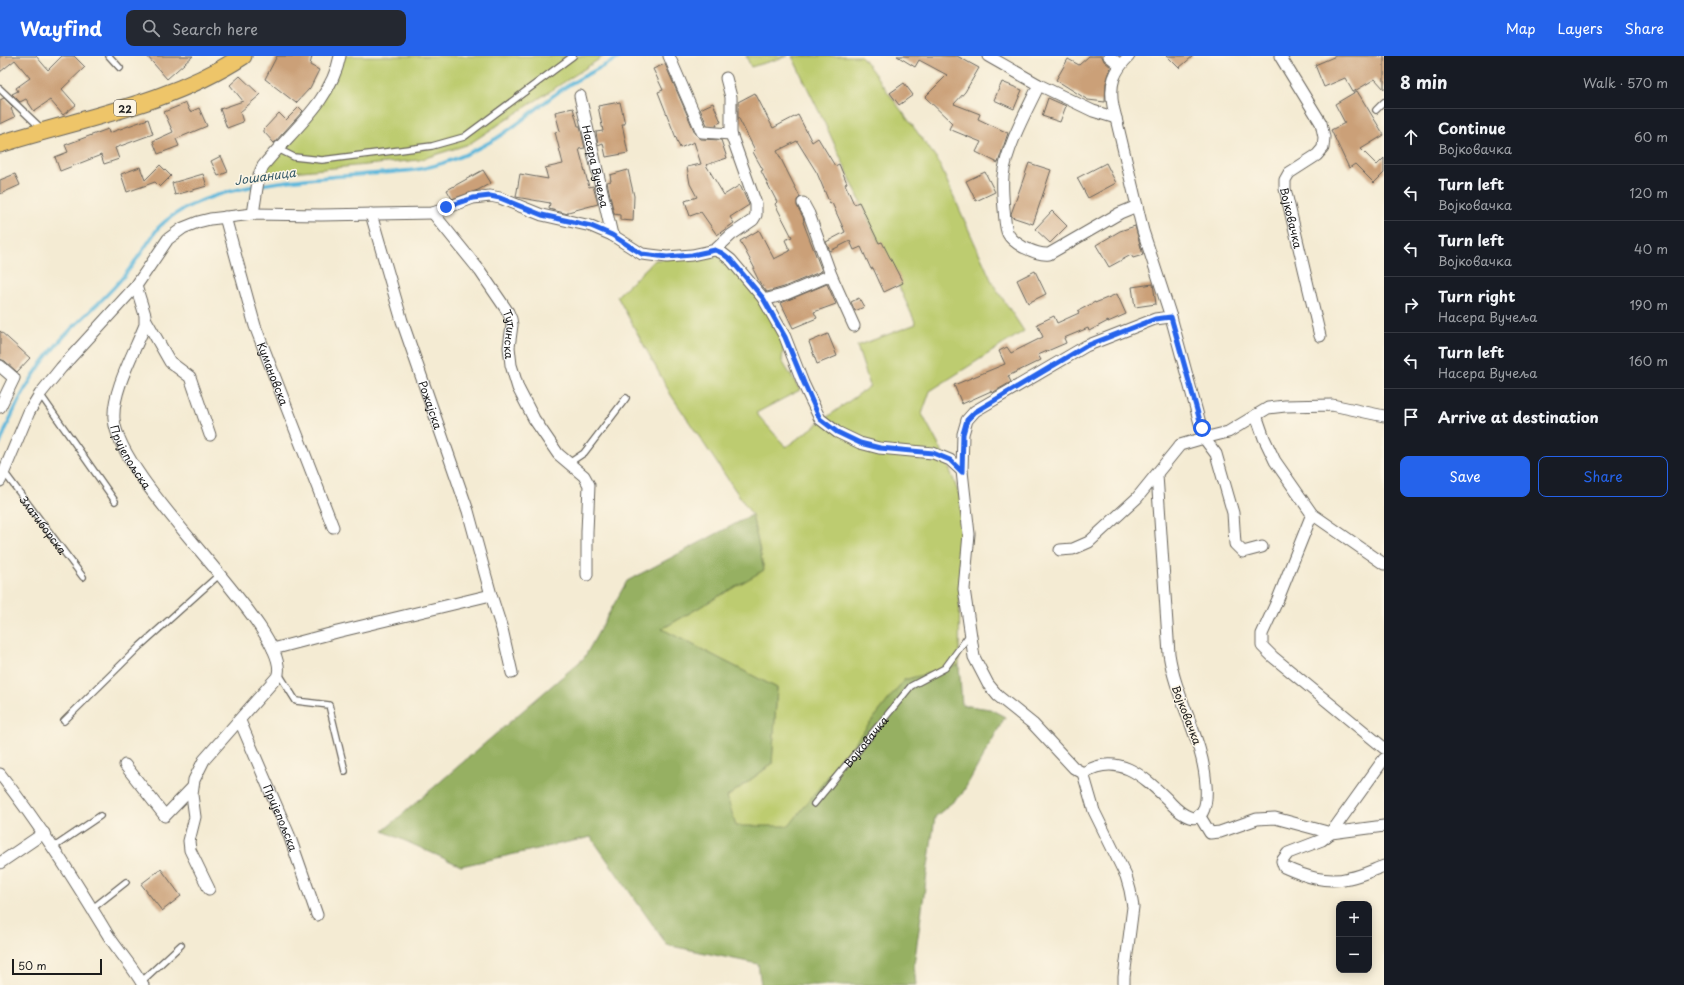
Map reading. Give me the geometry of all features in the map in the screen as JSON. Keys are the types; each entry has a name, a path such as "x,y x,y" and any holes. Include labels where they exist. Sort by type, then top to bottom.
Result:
{"main road":[{"name":"22","path":"0,144 44,130 110,113 174,92 212,75 243,56"}],"street":[{"path":"253,214 259,175 263,166 304,122 329,87 338,66 340,56"},
{"path":"669,56 702,132 731,134"},
{"path":"988,56 1039,85 1093,111 1116,118"},
{"path":"1109,56 1120,66"},
{"path":"1129,56 1120,66 1115,75 1112,87 1112,98 1143,231 1171,317 1204,438 1216,454 1233,513 1235,544 1243,552 1262,547"},
{"name":"Војковачка","path":"1280,56 1321,123 1324,138 1323,148 1317,155 1288,173 1285,180 1285,189 1320,336"},
{"path":"210,435 190,377 170,362 146,320 136,286 168,239 182,228 198,222 225,216 253,214 321,215 433,213 473,198 490,196 500,198 542,215 584,223 612,235 642,254 656,256 692,255 715,250 732,235 753,220 756,215 756,204 731,134 731,97 726,78"},
{"path":"1039,85 1010,151 1004,171 1003,189 1006,227 1007,234 1010,239 1034,252 1042,255 1049,254 1120,213 1137,206"},
{"name":"Насера Вучеља","path":"580,96 612,235"},
{"path":"803,203 809,214 831,275 854,326"},
{"name":"Тутинска","path":"433,213 480,271 508,312 512,325 509,347 511,365 518,388 534,418 558,454 584,476 588,485 588,575"},
{"name":"Рожајска","path":"372,214 400,314 468,511 502,629 512,673"},
{"name":"Кумановска","path":"225,216 255,326 333,527"},
{"path":"715,250 731,260 764,300 785,337 820,419 842,436 860,443 880,448 933,453 950,460 962,472"},
{"path":"764,300 786,294 831,275"},
{"name":"Златиборска","path":"2,477 29,412 40,394 61,368 136,286"},
{"path":"1124,985 1133,907 1130,890 1126,876 1094,812 1083,773 1074,768 1033,724 998,696 988,684 974,657 964,589 969,534 962,472 963,434 967,420 975,412 1086,346 1155,319 1171,317"},
{"name":"Пријепољска","path":"146,320 116,398 114,419 117,433 132,461 155,496 240,598 274,649 279,662 279,674"},
{"path":"0,366 14,378 0,407"},
{"path":"1060,550 1073,548 1089,542 1121,514 1157,475 1165,462 1180,445 1228,432 1268,408 1285,406 1332,406 1384,416"},
{"path":"1256,415 1264,438 1275,461 1312,514 1384,564"},
{"name":"Војковачка","path":"1157,475 1169,654 1175,682 1200,746 1206,774 1207,802 1206,808 1199,816"},
{"path":"1312,514 1278,599 1262,634 1262,646 1272,657 1384,748"},
{"path":"274,649 337,632 491,595"},
{"path":"125,765 165,816 192,788 204,760 240,721 279,674"},
{"name":"Пријепољска","path":"240,721 290,835 317,915"},
{"path":"1384,759 1331,832 1322,840 1288,853 1282,861 1284,867 1312,878 1322,879 1348,879 1384,866"},
{"path":"1083,773 1099,765 1114,764 1124,767 1142,776 1184,815 1189,817 1199,816 1210,833 1220,832 1257,819 1275,818 1331,832 1384,826"},
{"path":"0,774 44,832 118,950 142,983"},
{"path":"192,788 195,817 189,841 190,850 209,889"},
{"path":"0,863 44,832"}],"lane":[{"path":"109,56 120,68"},
{"path":"278,149 294,156 322,160 432,146 464,137 573,56"},
{"path":"0,89 44,130"},
{"path":"1376,110 1384,102"},
{"path":"40,394 115,501"},
{"path":"568,464 584,453 626,398"},
{"name":"Златиборска","path":"2,477 83,577"},
{"path":"64,721 140,646 220,574"},
{"name":"Војковачка","path":"814,804 912,686 945,668 971,634"},
{"path":"279,674 296,701 329,705 346,771"},
{"path":"54,847 100,816"},
{"path":"93,908 126,882"},
{"path":"142,983 181,945"}],"green space":[{"path":"340,56 604,56 469,144 419,160 259,175 303,122"},
{"path":"746,56 788,56 751,67"},
{"path":"792,56 862,57 937,159 993,284 1024,331 930,391 922,414 944,455 961,499 959,665 904,680 789,827 736,827 727,797 772,764 777,688 662,629 764,570 752,515 671,395 617,296 655,260 713,254 721,256 761,301 784,340 782,361 800,390 756,413 786,447 870,386 857,346 916,324 828,130"},
{"path":"752,515 764,570 662,629 777,688 772,764 727,797 736,826 789,826 904,680 959,665 962,705 990,709 1005,717 962,794 935,817 914,965 916,985 761,985 758,964 667,945 591,837 461,866 383,831 584,658 627,581"}],"building":[{"path":"0,56 36,56 48,70 62,56 74,56 85,67 62,89 76,105 63,115 50,100 34,111 26,99 20,102 12,94 18,91 16,88 30,78 15,60 0,72"},
{"path":"147,56 193,56 167,79"},
{"path":"277,56 312,56 310,65 319,70 310,88 296,103 265,79"},
{"path":"897,56 957,56 979,68 965,92 954,104 980,114 978,119 1008,133 998,163 976,152 981,142 949,129 952,123 925,97 947,75 919,60 915,67"},
{"path":"1089,56 1102,56 1104,61 1111,67 1106,83 1105,102 1088,100 1056,80 1068,59 1079,65"},
{"path":"1167,56 1193,56 1179,68"},
{"path":"1336,56 1384,56 1384,89 1375,79 1353,92 1345,78 1324,87 1315,65"},
{"path":"665,64 696,135 701,139 721,140 727,158 706,165 724,195 740,185 749,205 730,217 734,223 717,235 701,212 690,216 685,201 697,197 690,184 687,167 701,164 694,142 680,148 658,92 663,90 653,69"},
{"path":"240,76 260,95 240,112 243,122 227,128 220,109 243,101 230,85"},
{"path":"1002,82 1022,90 1014,109 994,100"},
{"path":"904,83 913,95 899,105 890,93"},
{"path":"1357,91 1384,135 1361,149 1377,165 1384,158 1384,173 1374,183 1355,164 1349,168 1331,130 1345,123 1335,104"},
{"path":"755,93 773,128 798,115 812,142 818,138 835,166 839,164 847,183 845,184 854,204 859,202 879,243 882,242 903,283 884,292 861,247 854,250 850,241 830,251 826,242 845,232 832,203 830,204 817,173 797,141 777,151 800,197 797,200 797,206 803,217 803,222 822,271 784,287 767,292 760,283 753,269 755,269 740,241 759,230 774,259 790,251 785,240 792,237 775,204 777,202 761,171 763,170 753,152 755,150 738,117 738,102"},
{"path":"4,98 13,107 11,109 15,117 0,124 0,100"},
{"path":"1048,98 1066,106 1060,122 1042,116"},
{"path":"620,102 625,124 622,124 628,153 606,157 603,143 598,145 596,132 603,131 598,106"},
{"path":"186,103 190,112 199,108 207,126 176,139 179,146 158,154 153,141 173,132 164,112"},
{"path":"713,103 721,122 716,124 717,126 707,125 700,109"},
{"path":"299,107 303,111 274,143 264,132 264,129 279,113 286,120"},
{"path":"573,108 578,126 580,126 585,148 579,149 589,187 593,186 598,204 568,212 568,214 549,209 550,203 516,197 520,174 548,179 545,168 563,164 555,132 560,131 555,112"},
{"path":"148,119 153,134 115,148 119,159 104,164 101,155 60,171 55,157 68,152 65,145 108,129 109,133"},
{"path":"221,156 228,172 218,176 211,161"},
{"path":"1029,163 1051,170 1033,224 1012,217 1011,214"},
{"path":"1106,163 1116,183 1088,198 1077,178"},
{"path":"160,165 171,176 160,187 155,182 127,192 121,174 140,167 145,180"},
{"path":"483,170 491,183 478,190 452,199 447,190"},
{"path":"628,170 634,196 633,221 620,220 620,215 614,214 607,182 611,181 610,175"},
{"path":"985,172 995,192 976,201 966,181"},
{"path":"15,174 20,185 0,194 0,180"},
{"path":"203,174 207,186 175,195 172,183"},
{"path":"1052,211 1067,226 1050,243 1035,229"},
{"path":"1135,226 1143,255 1133,258 1131,255 1109,267 1096,245 1120,231"},
{"path":"1035,271 1046,294 1028,303 1017,280"},
{"path":"827,284 836,304 814,312 817,318 793,328 781,303"},
{"path":"1153,284 1156,304 1135,307 1132,287"},
{"path":"1117,294 1126,314 1089,331 1088,328 1064,338 1066,343 1038,355 1041,360 1008,376 1011,382 992,393 991,391 962,404 954,385 1005,364 999,351 1007,347 1011,353 1043,337 1037,324 1054,316 1057,323 1079,313 1078,311 1095,302"},
{"path":"859,298 864,307 855,311 851,302"},
{"path":"0,331 30,358 17,372 5,361 0,359"},
{"path":"828,334 837,356 817,364 809,342"},
{"path":"161,869 181,896 162,911 141,884"}],"waterway":[{"name":"Јошаница","path":"0,444 11,417 25,390 50,353 67,334 116,286 158,228 181,210 210,197 243,188 316,178 414,170 443,163 463,156 490,142 509,130 564,88 622,56"}],"route":[{"path":"446,207 480,196 490,196 500,198 542,215 584,223 612,235 642,254 667,257 692,255 715,250 722,253 731,260 763,298 785,337 820,419 848,439 860,443 880,448 933,453 950,460 962,472 963,434 967,420 975,412 1086,346 1155,319 1171,317 1202,428"}]}
